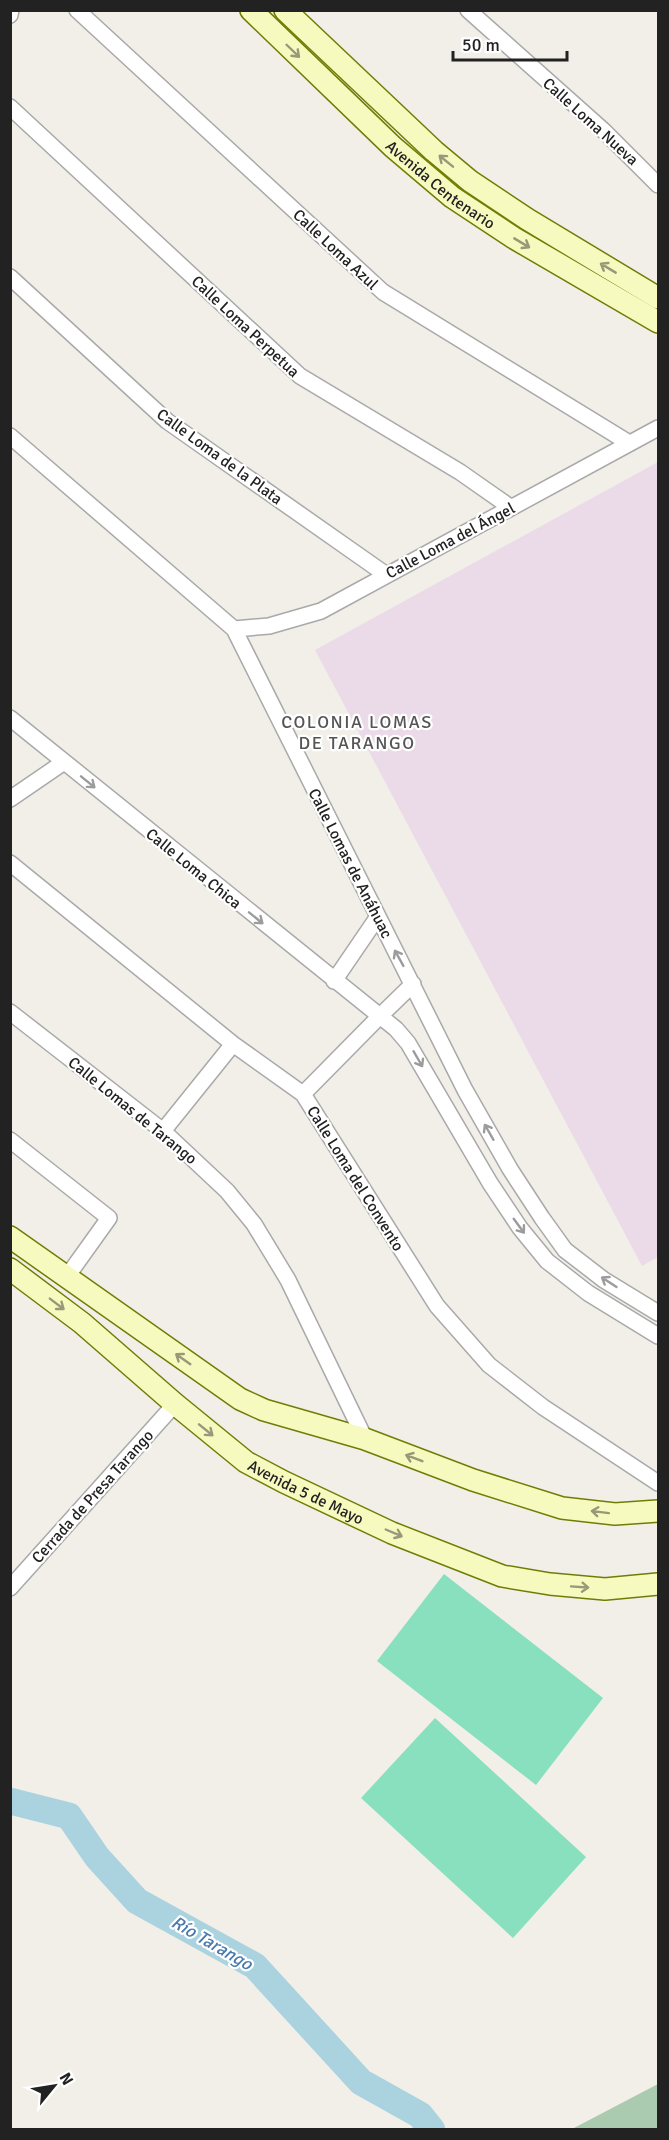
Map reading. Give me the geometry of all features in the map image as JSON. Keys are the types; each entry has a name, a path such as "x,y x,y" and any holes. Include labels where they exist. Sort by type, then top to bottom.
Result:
{"main road":[{"name":"Avenida Centenario","path":"251,10 399,153 452,197 514,238 658,322"},
{"name":"Avenida Centenario","path":"285,10 434,152 470,181 527,219 658,298"},
{"path":"10,1237 240,1399 264,1410 365,1439 473,1480 562,1508 615,1514 658,1511"},
{"name":"Avenida 5 de Mayo","path":"10,1269 82,1323 246,1462 284,1482 392,1533 502,1576 550,1584 605,1589 658,1584"}],"street":[{"path":"10,15 11,10"},
{"name":"Calle Loma Azul","path":"77,10 383,292 629,443"},
{"name":"Calle Loma Nueva","path":"476,13 658,184"},
{"name":"Calle Loma Perpetua","path":"10,107 300,376 460,472 510,507"},
{"name":"Calle Loma de la Plata","path":"10,277 167,421 385,574"},
{"name":"Calle Loma del Ángel","path":"234,629 269,626 321,611 385,574 658,428"},
{"name":"Calle Lomas de Anáhuac","path":"10,436 234,629 377,918 414,984 465,1090 510,1169 565,1250 604,1280 658,1313"},
{"name":"Calle Loma Chica","path":"10,718 379,1017"},
{"path":"10,799 64,762"},
{"name":"Calle Loma del Convento","path":"10,863 233,1044 303,1094 437,1306 489,1365 543,1407 658,1483"},
{"path":"334,981 377,918"},
{"path":"303,1094 414,984"},
{"name":"Calle Lomas de Tarango","path":"10,1012 163,1131 227,1191 254,1224 288,1280 365,1439"},
{"path":"379,1017 396,1029 408,1043 490,1183 520,1228 547,1261 588,1293 658,1336"},
{"path":"163,1131 233,1044"},
{"path":"10,1140 109,1218 66,1278"},
{"path":"643,1303 658,1298"},
{"name":"Cerrada de Presa Tarango","path":"10,1588 175,1404"}],"shaded area":[{"path":"658,462 658,1257 642,1266 315,650"}],"green space":[{"path":"444,1574 603,1698 536,1785 377,1661"},
{"path":"435,1718 586,1857 513,1938 361,1798"},
{"path":"658,2084 658,2129 572,2129"}],"waterway":[{"name":"Río Tarango","path":"10,1801 69,1816 97,1857 137,1901 255,1966 361,2082 420,2115 432,2130"}],"district":[{"name":"COLONIA LOMAS DE TARANGO","path":"357,732"}]}
